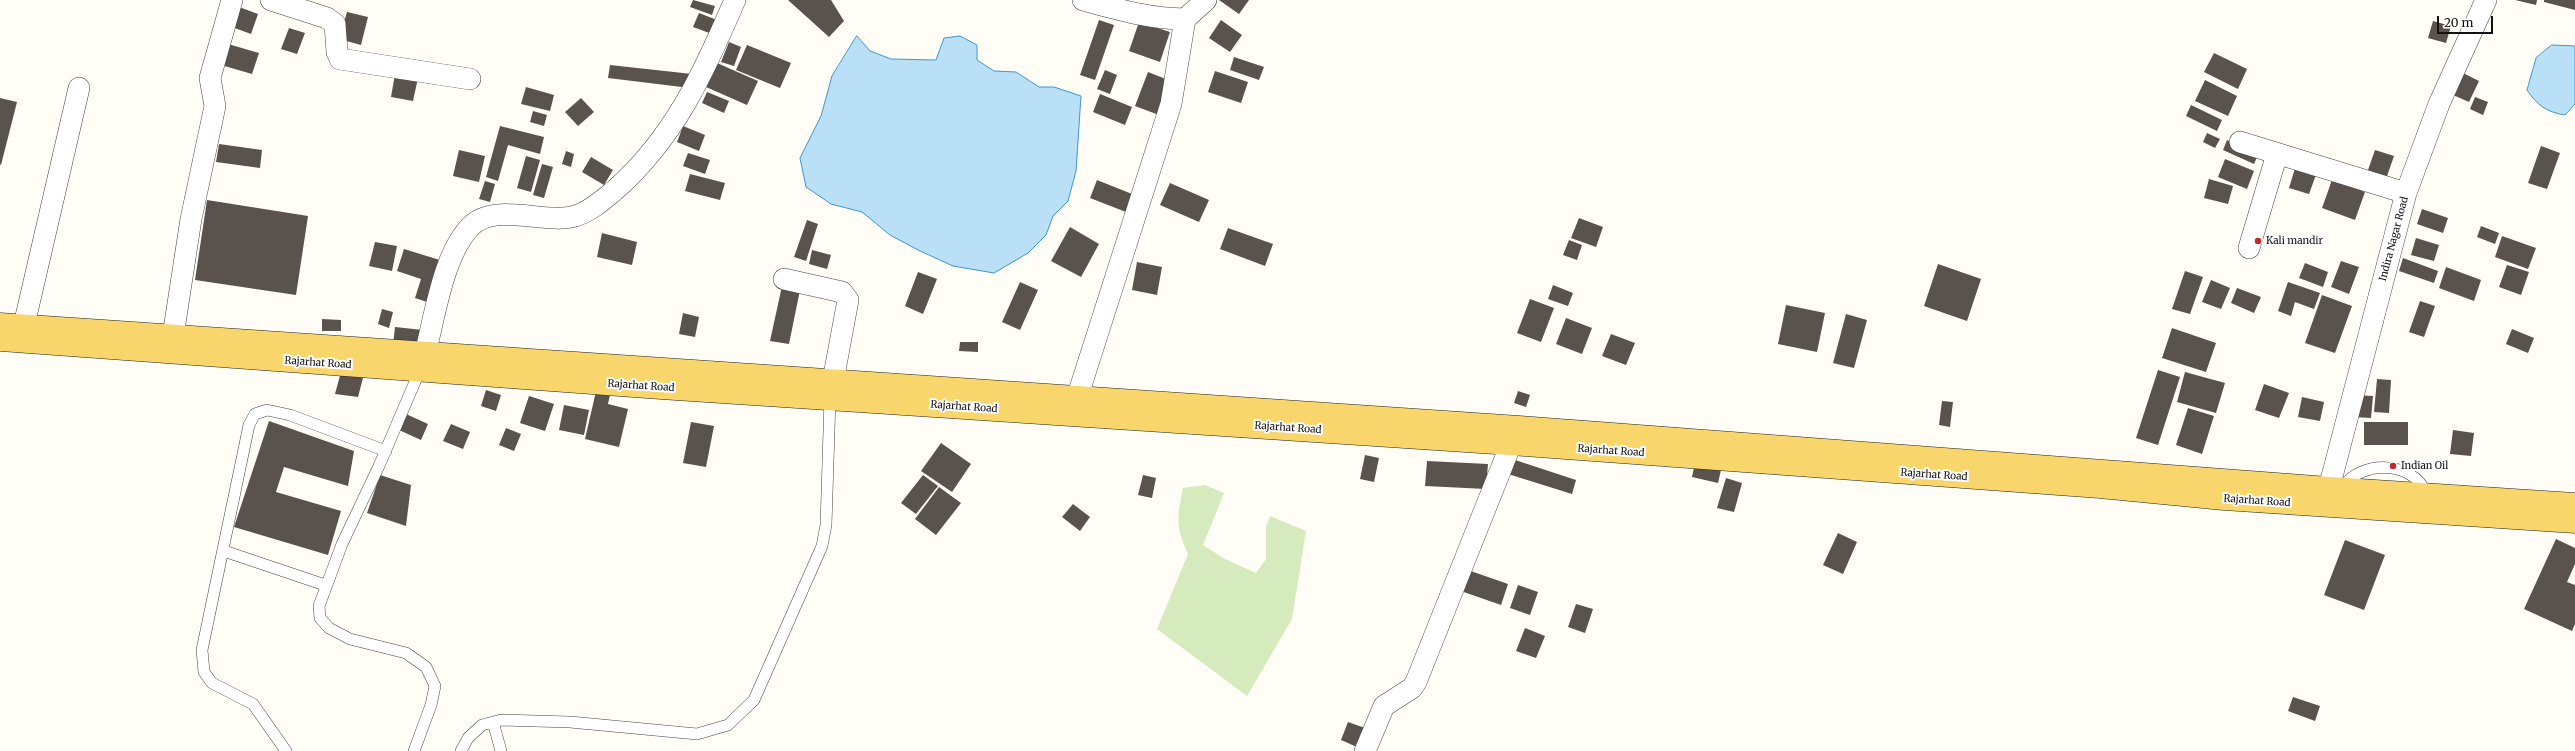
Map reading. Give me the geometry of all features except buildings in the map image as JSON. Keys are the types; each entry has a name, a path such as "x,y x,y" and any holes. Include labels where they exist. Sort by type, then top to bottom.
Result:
{"main road":[{"name":"Rajarhat Road","path":"0,324 173,336 423,362"},
{"name":"Rajarhat Road","path":"0,340 423,362 1074,406 1527,428 2336,488 2575,504"},
{"name":"Rajarhat Road","path":"1074,406 1511,444 2100,487 2224,499 2575,522"}],"street":[{"path":"173,336 191,219 215,106 210,78 232,0"},
{"path":"271,0 327,18 335,24 337,52 340,59 470,79"},
{"path":"423,362 432,318 451,261 459,242 471,226 489,215 522,215 559,219 576,216 599,204 632,174 659,146 686,102 709,59 735,0"},
{"path":"1083,0 1134,14 1163,19 1185,19"},
{"path":"1074,406 1171,104 1185,19 1206,0"},
{"name":"Indira Nagar Road","path":"2336,488 2406,193 2439,104 2486,0"},
{"path":"24,325 79,88"},
{"path":"2240,142 2406,193"},
{"path":"2249,248 2277,154"},
{"path":"784,279 842,292 848,300 832,390"},
{"path":"1365,751 1384,706 1412,688 1416,682 1511,444"}],"lane":[{"path":"414,751 431,705 435,686 426,668 406,653 350,639 329,628 320,618 319,612 325,584 342,544 386,451 423,362"},
{"path":"461,751 468,738 482,725 501,720 570,722 697,734 728,726 754,700 822,546 826,525 832,390"},
{"path":"286,751 253,704 212,683 204,672 202,650 224,551 249,425 255,414 267,410 290,415 386,451"},
{"path":"224,551 325,584"},
{"path":"493,722 502,751"}],"green space":[{"path":"1205,485 1224,493 1203,545 1225,559 1256,573 1266,559 1266,527 1270,516 1306,531 1292,619 1247,696 1157,629 1188,554 1181,536 1178,522 1183,488"}],"water":[{"path":"857,36 870,51 891,59 936,60 944,38 960,36 977,45 977,60 994,71 1016,72 1039,87 1054,87 1081,96 1076,171 1068,201 1053,216 1046,235 1028,253 994,273 953,266 890,235 862,212 831,204 806,187 800,158 821,116 832,76"},
{"path":"2552,45 2575,46 2575,104 2565,115 2547,110 2534,100 2527,90 2536,58"}],"place":[{"name":"Kali mandir","path":"2258,241"},
{"name":"Indian Oil","path":"2393,466"}]}
